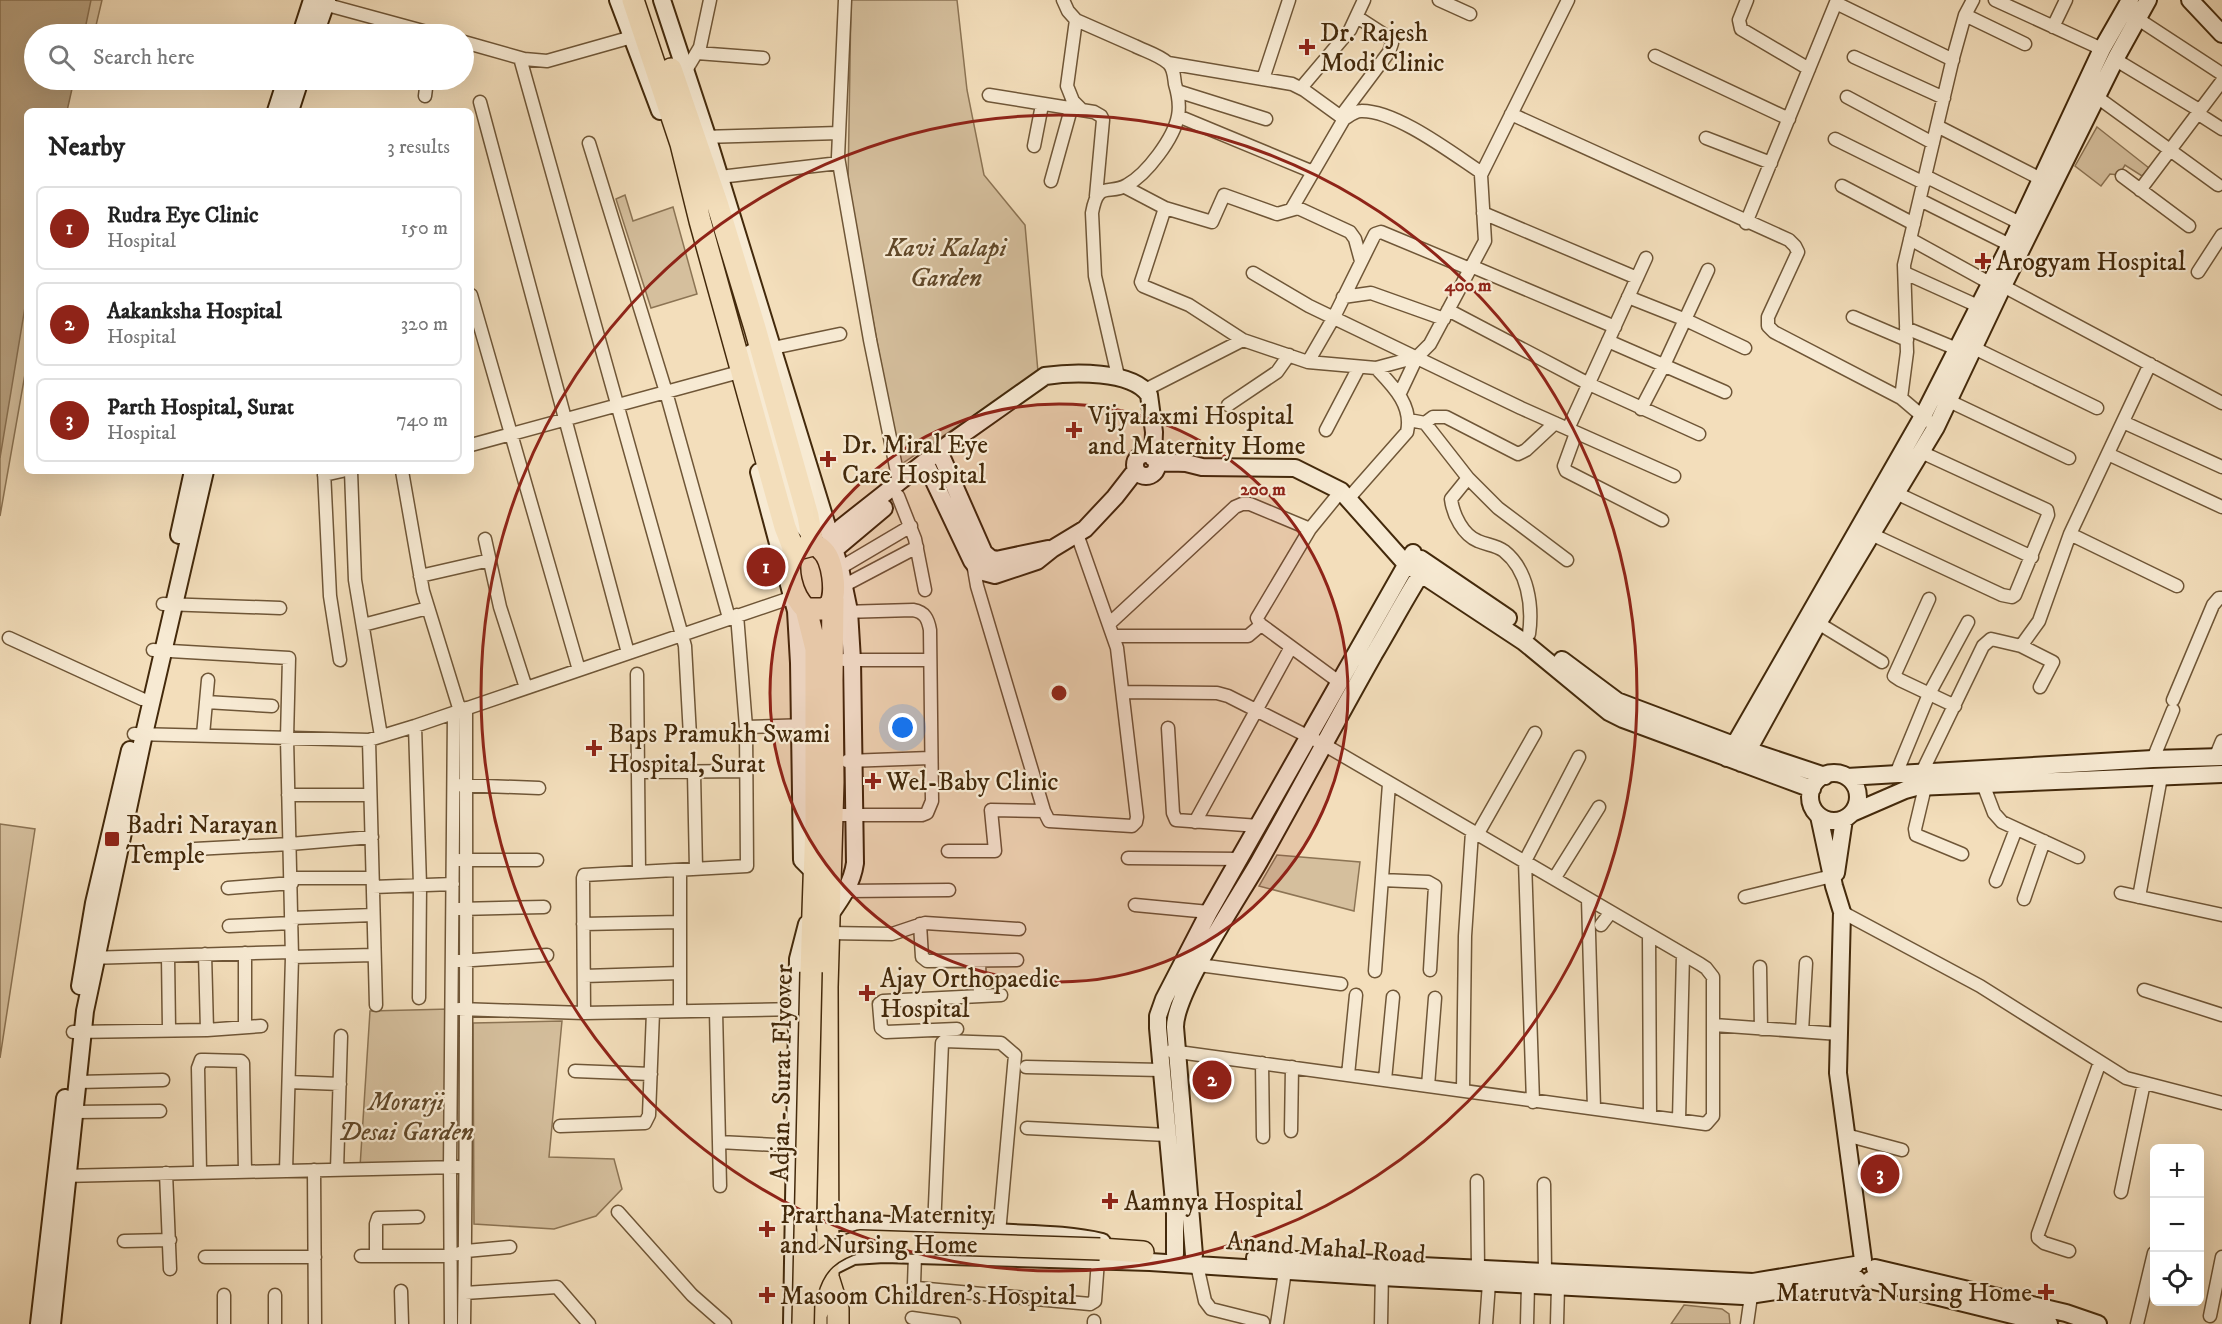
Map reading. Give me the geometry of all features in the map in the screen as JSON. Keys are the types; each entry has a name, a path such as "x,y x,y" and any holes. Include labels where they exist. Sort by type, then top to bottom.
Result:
{"highway":[{"path":"633,0 694,138 699,221 785,527 818,549"},
{"path":"648,0 719,211 818,549 832,575 835,594 840,602 825,662 843,761 832,815 829,925 828,1272 838,1309 838,1324"},
{"path":"818,549 788,565 816,650 825,662"},
{"path":"798,600 822,609 840,602"},
{"name":"Adjan- Surat Flyover","path":"806,1319 814,872 808,725 825,662"},
{"path":"806,1319 811,1279 821,1263 833,1252 860,1241 1099,1255 1143,1252"},
{"path":"806,1319 828,1272"}],"street":[{"path":"139,734 375,738 628,654 733,616 798,600 732,374 674,148 618,0"},
{"path":"662,0 685,72 694,138 720,177 773,348 818,549"},
{"path":"685,72 703,38 710,0"},
{"path":"845,0 839,163 898,489 917,547 925,590"},
{"path":"1063,0 1076,20 1168,63 1292,84 1342,118"},
{"path":"1263,79 1289,0"},
{"path":"1301,88 1350,30 1364,0"},
{"path":"1439,0 1470,14"},
{"path":"1400,393 1417,357 1430,344 1485,242 1482,173 1568,0"},
{"path":"1747,0 1739,20 1741,29 1809,69"},
{"path":"1901,398 1907,334 1904,265 1953,60 1965,15 1972,0"},
{"path":"1995,0 2018,5 2053,27 2109,54 2222,129"},
{"path":"2053,27 2066,0"},
{"path":"1737,754 1923,416 1965,348 2097,97 2109,54 2130,0"},
{"path":"1737,754 1936,427 1949,401 1978,306 1998,286 2010,245 2041,179 2109,54 2138,19 2148,0"},
{"path":"2190,0 2222,34"},
{"path":"319,1 398,24"},
{"path":"306,24 319,1"},
{"path":"316,24 319,1"},
{"path":"1746,223 1836,2 1953,60"},
{"path":"1965,15 2025,44"},
{"path":"1291,210 1342,118 1389,52 1391,39 1357,17"},
{"path":"2138,19 2222,74"},
{"path":"1051,181 1076,110 1067,86 1076,20"},
{"path":"474,45 520,58 547,61 632,38"},
{"path":"697,53 763,58"},
{"path":"1655,56 1789,119"},
{"path":"1854,57 1944,98"},
{"path":"520,58 685,646 690,736"},
{"path":"1096,196 1109,189 1125,187 1142,174 1161,151 1178,116 1177,91 1173,70 1168,63"},
{"path":"2140,190 2222,81"},
{"path":"277,108 283,90"},
{"path":"291,108 297,90"},
{"path":"425,96 426,90"},
{"path":"1177,91 1266,119"},
{"path":"989,95 1098,114 1103,120 1096,196 1092,213 1095,276 1118,376"},
{"path":"1847,97 1933,143"},
{"path":"2097,97 2218,185"},
{"path":"480,102 628,654"},
{"path":"1034,147 1042,105"},
{"path":"1342,118 1359,111 1384,116 1422,135 1482,173"},
{"path":"1511,114 1746,223 1788,240 1796,246 1798,252 1768,317 1768,326 1774,332 1901,398 1936,427"},
{"path":"1178,116 1313,172"},
{"path":"1937,126 2041,179"},
{"path":"694,138 839,133"},
{"path":"1706,138 1771,163"},
{"path":"1835,140 2020,223"},
{"path":"584,1013 584,875 747,866 746,727 733,616 589,143"},
{"path":"720,177 839,163"},
{"path":"2122,176 2189,226"},
{"path":"1842,186 1914,224"},
{"path":"1125,187 1165,208 1212,222 1224,195 1277,214 1298,208 1350,232 1355,239 1361,261"},
{"path":"1920,200 2010,245"},
{"path":"1165,208 1141,282 1143,286 1189,304 1243,340 1308,362 1376,368 1417,357"},
{"path":"1483,213 1637,278"},
{"path":"1308,362 1334,317 1372,237 1381,232 1615,327"},
{"path":"2198,272 2222,236"},
{"path":"1910,239 2222,403"},
{"path":"1646,258 1589,384 1572,431 1564,466 1566,471 1662,520"},
{"path":"1641,409 1686,320 1708,270"},
{"path":"1253,273 1334,317 1555,423 1674,477"},
{"path":"1905,273 1978,306"},
{"path":"1344,297 1371,293 1446,315 1641,409 1699,434"},
{"path":"1628,297 1686,320 1745,348"},
{"path":"474,306 579,670"},
{"path":"1853,316 1907,334 1965,348 2097,408"},
{"path":"773,348 840,334"},
{"path":"1145,390 1243,340"},
{"path":"1608,340 1725,392"},
{"path":"1228,405 1277,372 1288,355"},
{"path":"2022,646 2039,621 2070,534 2150,364"},
{"path":"1326,430 1359,367"},
{"path":"1339,682 1257,622 1258,613 1310,529 1407,432 1410,420 1400,393 1376,368"},
{"path":"474,444 732,374"},
{"path":"818,549 1040,378 1058,374 1118,376 1145,390 1149,395 1150,417 1154,432 1151,475 1144,476 1136,470 1098,516 1077,534 1037,561 995,575 980,571 973,563 927,467"},
{"path":"1949,401 2069,458"},
{"path":"1410,420 1425,423 1439,415 1446,417 1518,454 1522,453 1555,423"},
{"path":"2124,422 2222,467"},
{"path":"1425,423 1468,478 1498,508 1567,560"},
{"path":"1871,534 2007,597 2015,595 2048,515 2047,510 1920,452"},
{"path":"2108,454 2222,507"},
{"path":"941,456 984,553 996,560 1052,549"},
{"path":"1153,461 1186,463 1202,467 1295,468 1345,495 1388,542 1524,642 1616,717 1737,754 1825,776 1896,774 1923,780 1983,784 2222,774"},
{"path":"52,1324 58,1212 77,1032 107,876 189,513 193,474"},
{"path":"189,513 204,474"},
{"path":"324,474 330,596 340,660"},
{"path":"351,474 354,571 363,625 375,738 370,795 376,1005"},
{"path":"403,474 420,576 460,711 459,961 452,1009 451,1324"},
{"path":"1468,478 1451,500 1461,527 1477,541 1493,545 1505,552 1519,570 1529,600 1531,619 1529,634"},
{"path":"1896,493 2032,557"},
{"path":"1111,630 1235,507 1250,504 1310,529"},
{"path":"818,549 911,526"},
{"path":"973,563 977,586 1044,811 1051,822 1132,826 1137,817 1123,692 1111,630 1077,534"},
{"path":"2070,534 2177,586"},
{"path":"485,538 500,607 526,688"},
{"path":"840,602 917,547"},
{"path":"1263,1322 1211,1309 1205,1301 1188,1257 1175,1213 1161,1070 1175,1019 1199,965 1263,854 1316,740 1339,682 1410,559"},
{"path":"420,576 490,560"},
{"path":"1424,569 1529,634 1617,701 1812,789"},
{"path":"1188,1257 1168,1051 1158,1016 1164,999 1209,912 1259,826 1424,569"},
{"path":"2153,759 2213,605 2222,598"},
{"path":"1929,599 1894,675 1955,706"},
{"path":"832,815 927,813 932,801 929,623 927,618 920,611 840,602"},
{"path":"169,604 280,608"},
{"path":"363,625 428,608"},
{"path":"1896,774 1929,694 1968,622"},
{"path":"1818,623 1882,662"},
{"path":"1111,630 1248,636 1261,625"},
{"path":"9,638 142,699"},
{"path":"1962,854 1916,835 1915,829 1923,780 1986,642 1991,639 2022,646 2053,662 2040,687"},
{"path":"1195,822 1291,647"},
{"path":"139,734 142,699 158,650"},
{"path":"158,650 289,658 287,738 292,954 286,1171"},
{"path":"825,662 930,660"},
{"path":"637,674 640,772 639,871"},
{"path":"203,735 208,681"},
{"path":"1123,692 1217,693 1257,710 1316,740 1525,861 1706,968 1713,977 1713,1116 1706,1124 1168,1051"},
{"path":"206,702 272,706"},
{"path":"746,727 808,725"},
{"path":"416,726 420,885 419,998"},
{"path":"1168,728 1174,817 1181,821 1259,826"},
{"path":"1463,1090 1465,936 1474,833 1535,734"},
{"path":"1819,816 1830,821 1848,816 1923,780 2153,759 2219,757 2222,741"},
{"path":"1533,1102 1525,861 1579,757"},
{"path":"930,758 843,761 854,816 854,876 829,925 892,934 920,924 1019,929"},
{"path":"640,772 746,771"},
{"path":"694,773 696,868"},
{"path":"1825,776 1812,789 1810,800 1819,816 1842,912 1838,1073 1864,1270"},
{"path":"1833,881 1848,816 1858,798 1857,790 1847,777"},
{"path":"2139,897 2161,777"},
{"path":"1374,971 1389,784"},
{"path":"1983,784 1998,819 2078,857"},
{"path":"460,785 538,788"},
{"path":"288,795 370,795"},
{"path":"1554,879 1599,807"},
{"path":"948,851 995,851 991,810 1044,811"},
{"path":"1996,881 2016,828"},
{"path":"195,849 372,837"},
{"path":"2024,899 2044,842"},
{"path":"1128,858 1241,859"},
{"path":"460,860 537,860"},
{"path":"459,909 453,884 460,860"},
{"path":"680,870 680,1011"},
{"path":"1382,880 1428,882 1435,886 1430,970"},
{"path":"228,888 292,881 453,884"},
{"path":"1745,897 1833,881"},
{"path":"846,891 949,890"},
{"path":"2121,893 2222,915"},
{"path":"806,1319 793,1273 793,1219 799,1009 798,959 813,896"},
{"path":"1588,899 1594,1108"},
{"path":"1135,905 1209,912"},
{"path":"459,909 544,907"},
{"path":"1601,925 1611,912"},
{"path":"1842,912 1980,986 2126,1078 2222,1103"},
{"path":"229,926 374,915"},
{"path":"583,924 680,922"},
{"path":"920,924 924,960 1017,960"},
{"path":"1649,934 1650,1116"},
{"path":"90,958 245,953 374,956"},
{"path":"245,953 245,1026"},
{"path":"206,954 207,1030"},
{"path":"1679,1120 1683,954"},
{"path":"459,961 547,955"},
{"path":"168,956 169,1029"},
{"path":"459,961 466,1009 464,1324"},
{"path":"979,961 980,995"},
{"path":"1802,1031 1806,963"},
{"path":"1199,965 1341,984"},
{"path":"1760,967 1761,1029"},
{"path":"584,976 680,973"},
{"path":"2144,990 2222,1016"},
{"path":"957,1029 886,1032 880,1028 879,1004 1001,995"},
{"path":"1348,1075 1356,995"},
{"path":"1385,1080 1393,998"},
{"path":"1428,1086 1435,998"},
{"path":"452,1009 584,1013 799,1009"},
{"path":"716,1011 720,1186"},
{"path":"560,1125 645,1124 649,1115 653,1012"},
{"path":"1714,1025 1839,1034"},
{"path":"77,1032 207,1030 261,1026"},
{"path":"62,1176 75,1112 78,1082 77,1032"},
{"path":"337,1170 341,1036"},
{"path":"934,1227 942,1043 944,1041 1001,1043 1015,1055 999,1233"},
{"path":"200,1171 198,1068 201,1060 205,1060 241,1061 243,1063 245,1171"},
{"path":"2069,1251 2044,1243 2038,1238 2038,1234 2100,1062"},
{"path":"1262,1063 1263,1137"},
{"path":"1026,1067 1161,1070"},
{"path":"1291,1131 1292,1067"},
{"path":"575,1071 651,1074"},
{"path":"78,1082 163,1080"},
{"path":"289,1082 340,1084"},
{"path":"2121,1192 2144,1083"},
{"path":"75,1112 160,1111"},
{"path":"1027,1128 1167,1135"},
{"path":"1846,1135 1902,1149"},
{"path":"719,1142 795,1146"},
{"path":"62,1176 200,1171 465,1167"},
{"path":"314,1170 315,1324"},
{"path":"166,1173 170,1269"},
{"path":"1477,1181 1479,1268"},
{"path":"1544,1184 1545,1272"},
{"path":"39,1324 58,1212"},
{"path":"618,1212 692,1295 725,1324"},
{"path":"376,1256 378,1218 418,1217"},
{"path":"793,1219 1084,1238 1143,1252 1188,1257"},
{"path":"124,1242 170,1240"},
{"path":"361,1257 451,1256 466,1251 510,1247"},
{"path":"915,1255 915,1285 917,1288 1090,1304 1095,1301 1099,1255"},
{"name":"Anand Mahal Road","path":"793,1273 828,1272 853,1256 1099,1255 1188,1257 1382,1271 1489,1283 1752,1289 1864,1270 2054,1320 2098,1324"},
{"path":"205,1257 315,1257"},
{"name":"Anand Mahal Road","path":"1188,1257 1285,1271 1479,1268 1752,1289"},
{"path":"2208,1321 2219,1283 2222,1257"},
{"path":"2136,1324 2150,1269"},
{"path":"1277,1324 1285,1271"},
{"path":"1381,1324 1382,1271"},
{"path":"1486,1324 1489,1283"},
{"path":"1527,1324 1528,1285"},
{"path":"1557,1324 1558,1286"},
{"path":"465,1293 558,1287 589,1324"},
{"path":"1747,1324 1752,1289"},
{"path":"401,1291 402,1324"},
{"path":"224,1295 224,1324"},
{"path":"274,1295 275,1324"},
{"path":"912,1318 947,1324"}],"green space":[{"path":"78,0 102,0 96,24 72,24"},
{"name":"Kavi Kalapi Garden","path":"851,0 957,0 967,90 984,175 1025,225 1038,372 900,465 848,186"},
{"path":"2097,127 2149,168 2142,176 2125,165 2119,175 2110,174 2101,186 2075,166"},
{"path":"625,195 633,221 673,207 697,294 651,308 616,199"},
{"path":"24,236 24,380 0,516 0,374"},
{"path":"0,824 35,829 0,1058"},
{"path":"1277,855 1360,862 1354,911 1259,886"},
{"name":"Morarji Desai Garden","path":"450,1009 448,1165 360,1167 370,1011"},
{"path":"562,1021 549,1157 614,1159 622,1189 596,1216 554,1229 474,1224 473,1023"},
{"path":"1684,1305 1722,1309 1729,1314 1730,1324 1671,1324"}],"shaded area":[{"path":"0,0 91,0 86,24 24,24 24,90 72,90 68,108 24,108 24,313 0,458"}],"place":[{"name":"Dr. Rajesh Modi Clinic","path":"1307,47"},
{"name":"Arogyam Hospital","path":"1983,261"},
{"name":"Vijyalaxmi Hospital and Maternity Home","path":"1074,430"},
{"name":"Dr. Miral Eye Care Hospital","path":"828,459"},
{"name":"Rudra Eye Clinic","path":"766,567"},
{"name":"Baps Pramukh Swami Hospital, Surat","path":"594,748"},
{"name":"Wel-Baby Clinic","path":"873,781"},
{"name":"Badri Narayan Temple","path":"112,839"},
{"name":"Ajay Orthopaedic Hospital","path":"867,993"},
{"name":"Aakanksha Hospital","path":"1212,1080"},
{"name":"Parth Hospital, Surat","path":"1880,1174"},
{"name":"Aamnya Hospital","path":"1110,1201"},
{"name":"Prarthana Maternity and Nursing Home","path":"767,1229"},
{"name":"Matrutva Nursing Home","path":"2046,1292"},
{"name":"Masoom Children's Hospital","path":"767,1295"}]}
